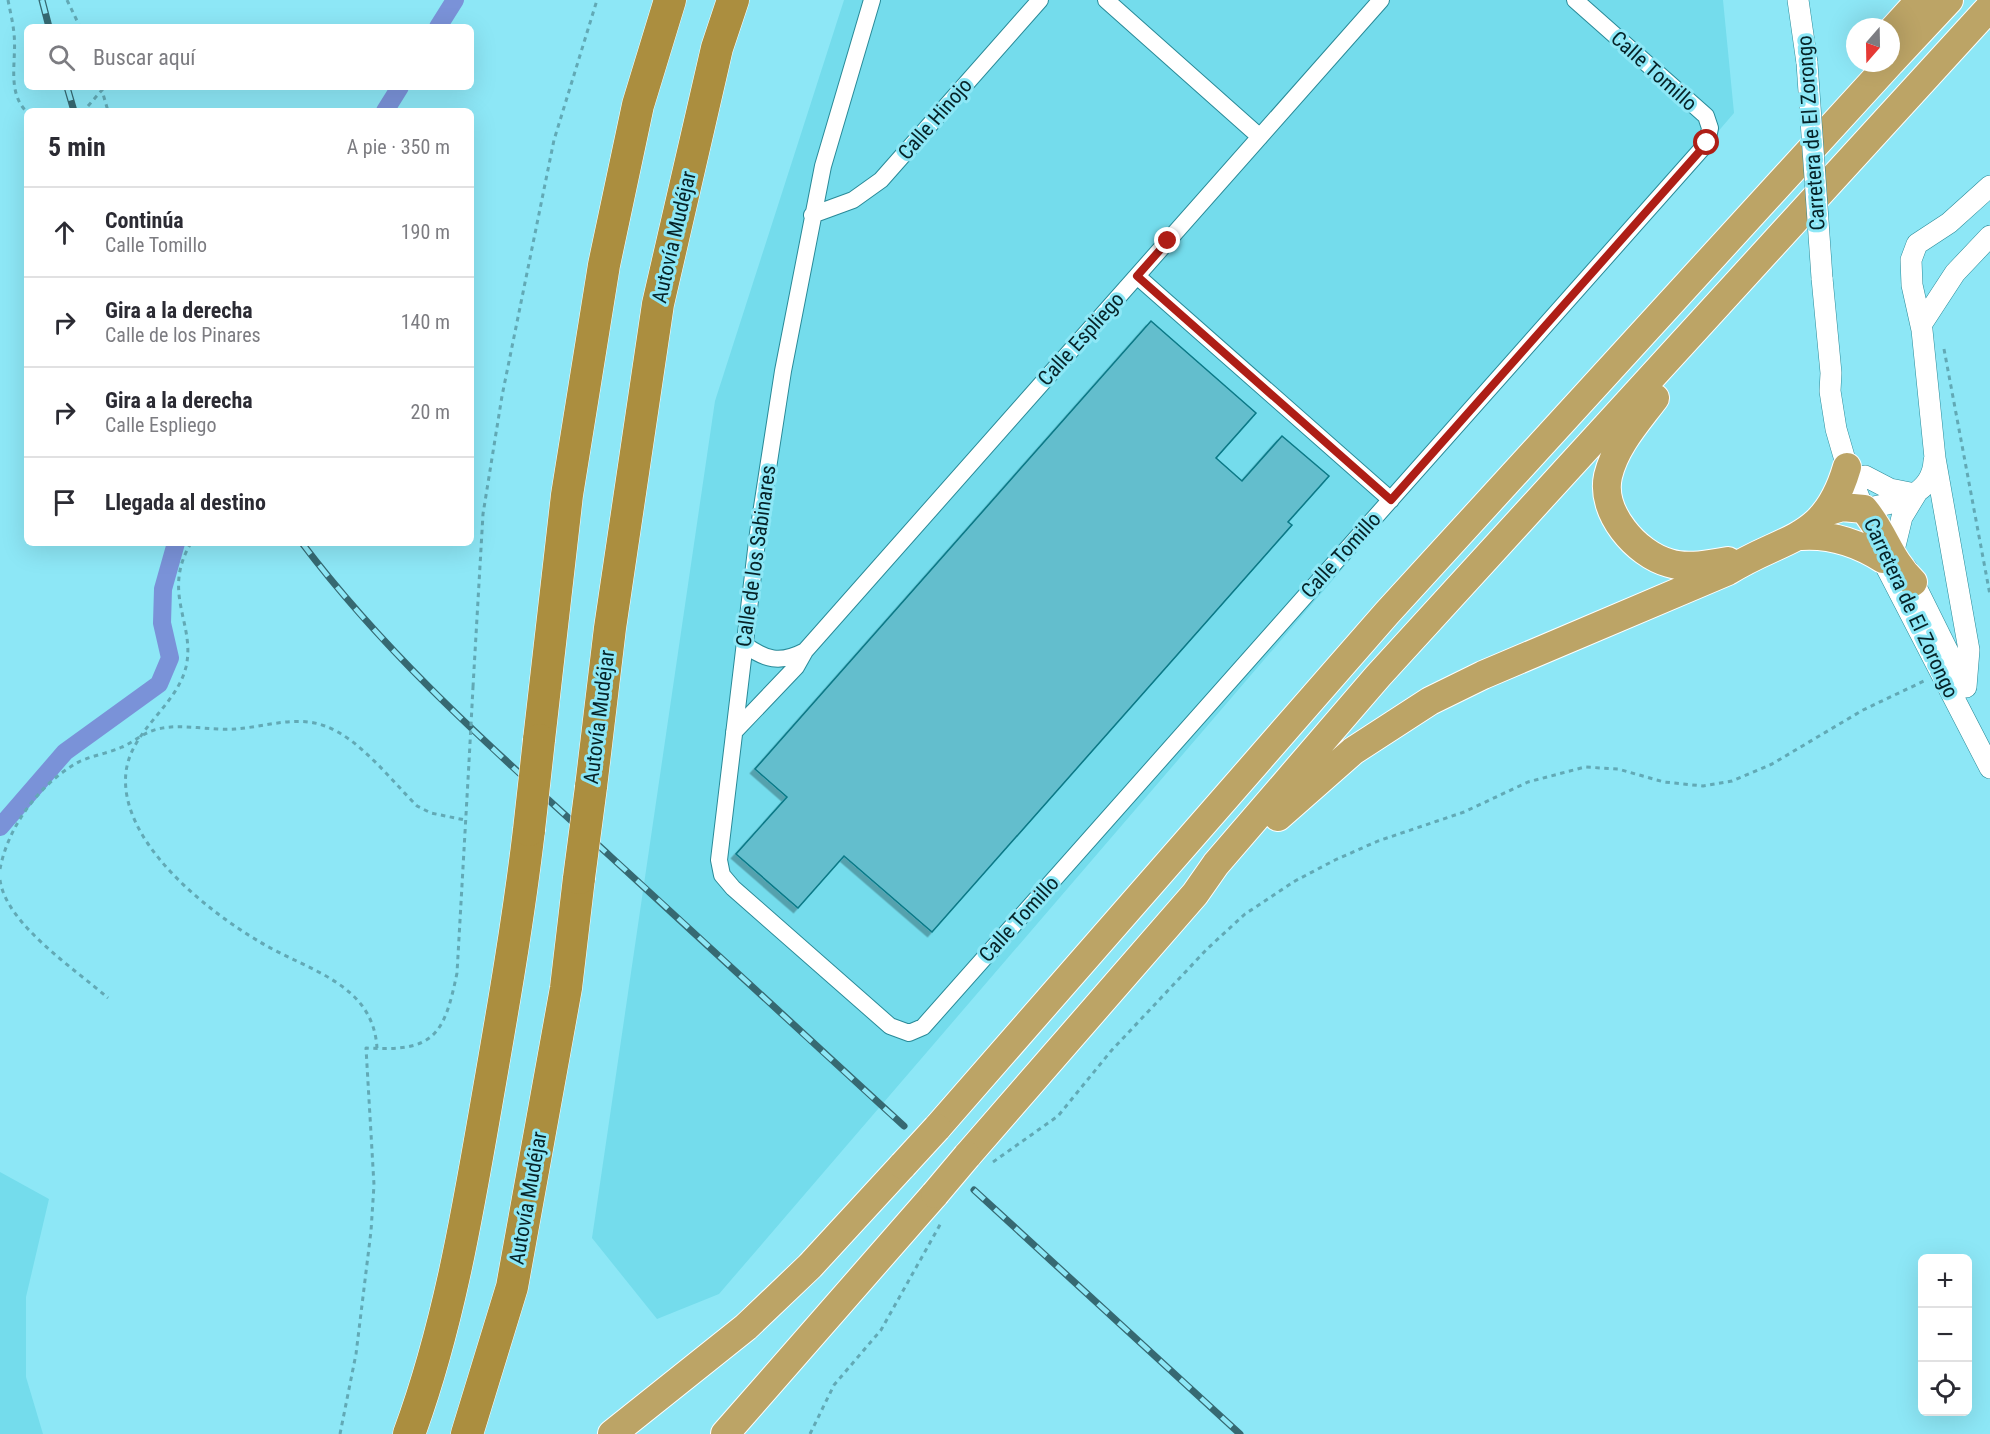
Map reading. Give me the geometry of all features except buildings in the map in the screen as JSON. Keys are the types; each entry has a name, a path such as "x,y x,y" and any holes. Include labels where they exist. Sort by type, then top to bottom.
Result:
{"highway":[{"path":"409,1434 419,1406 464,1236 519,914 567,495 604,265 638,105 670,0"},
{"name":"Autovía Mudéjar","path":"467,1434 512,1287 566,988 610,628 658,304 717,48 733,0"},
{"path":"1900,22 1920,0"},
{"path":"1900,53 1949,0"},
{"path":"730,1431 940,1205 977,1162 1195,894 1216,864 1378,676 1990,7"},
{"path":"1692,277 1705,240 1855,72"},
{"path":"612,1434 746,1328 810,1266 937,1128 1387,613 1692,277 1883,72"},
{"path":"1732,289 1716,328 1658,393 1628,434 1608,478 1609,496 1614,514 1635,543 1668,563 1684,566 1750,557"},
{"path":"1817,527 1856,472"},
{"path":"1195,894 1227,870 1321,777 1353,751 1430,701 1484,675 1728,571 1750,557 1817,527 1851,520 1871,508 1875,523 1897,566 1913,582"},
{"path":"1817,527 1855,545 1889,553"}],"street":[{"name":"Calle de los Sabinares","path":"872,0 833,129 812,215 776,413 744,644 719,850 722,875 733,888 890,1026 909,1033"},
{"name":"Calle Hinojo","path":"812,215 853,200 881,180 1040,0"},
{"path":"1106,0 1260,137"},
{"name":"Calle Espliego","path":"734,732 796,667 805,651 1382,0"},
{"name":"Calle Tomillo","path":"909,1033 923,1027 1707,143 1710,128 1706,116 1575,0"},
{"name":"Carretera de El Zorongo","path":"1798,0 1807,63 1821,278 1832,401 1856,472 1889,553 1941,673 1990,768"},
{"path":"1966,687 1969,650 1935,458 1922,328 1910,268 1913,251 1925,237 1949,224 1990,186"},
{"path":"1922,328 1955,273 1990,236"},
{"path":"1137,276 1391,500"},
{"path":"1889,553 1902,517 1916,494 1931,478 1935,458"},
{"path":"1856,472 1890,489 1916,494"},
{"path":"1871,508 1916,494"},
{"name":"Carretera de El Zorongo","path":"1889,553 1913,582 1966,687 1990,749"},
{"path":"744,644 758,655 774,660 784,660 805,651"}],"path":[{"path":"8,0 14,34 14,88 24,109"},
{"path":"67,0 79,24"},
{"path":"340,1434 356,1354 371,1231 374,1185 366,1048 397,1050 425,1041 444,1022 450,1006 457,974 483,514 502,396 554,140 597,0"},
{"path":"88,106 100,90"},
{"path":"102,90 107,108"},
{"path":"1922,328 1943,348 1947,356 1990,595"},
{"path":"190,546 178,574 187,647 186,666 177,687 130,753 125,774 137,826 150,850 171,872 237,926 260,943 330,978 348,992 371,1017 376,1028 377,1048"},
{"path":"977,1162 1058,1116 1111,1051 1207,949 1245,914 1295,881 1335,860 1378,841 1464,812 1528,782 1585,767 1618,769 1664,782 1703,786 1732,781 1772,764 1863,710 1941,673"},
{"path":"0,869 8,842 20,820 55,779 76,763 124,747 142,735 159,729 235,729 305,721 326,726 347,738 417,806 431,813 466,820"},
{"path":"0,880 8,907 20,921 74,972 108,998"},
{"path":"810,1434 834,1385 881,1330 940,1205"}],"shaded area":[{"path":"844,0 1723,0 1734,113 719,1294 657,1319 592,1238 715,401"},
{"path":"0,1172 49,1199 26,1297 26,1377 43,1434 0,1434"}],"waterway":[{"path":"440,24 455,0"},
{"path":"387,108 398,90"},
{"path":"0,827 65,752 159,684 170,658 162,623 163,589 175,546"}],"railway":[{"path":"42,0 48,24"},
{"path":"68,90 73,108"},
{"path":"304,546 372,628 449,707 904,1126"},
{"path":"974,1190 1240,1434"}],"route":[{"path":"1168,241 1137,276 1391,500 1707,143"}]}
